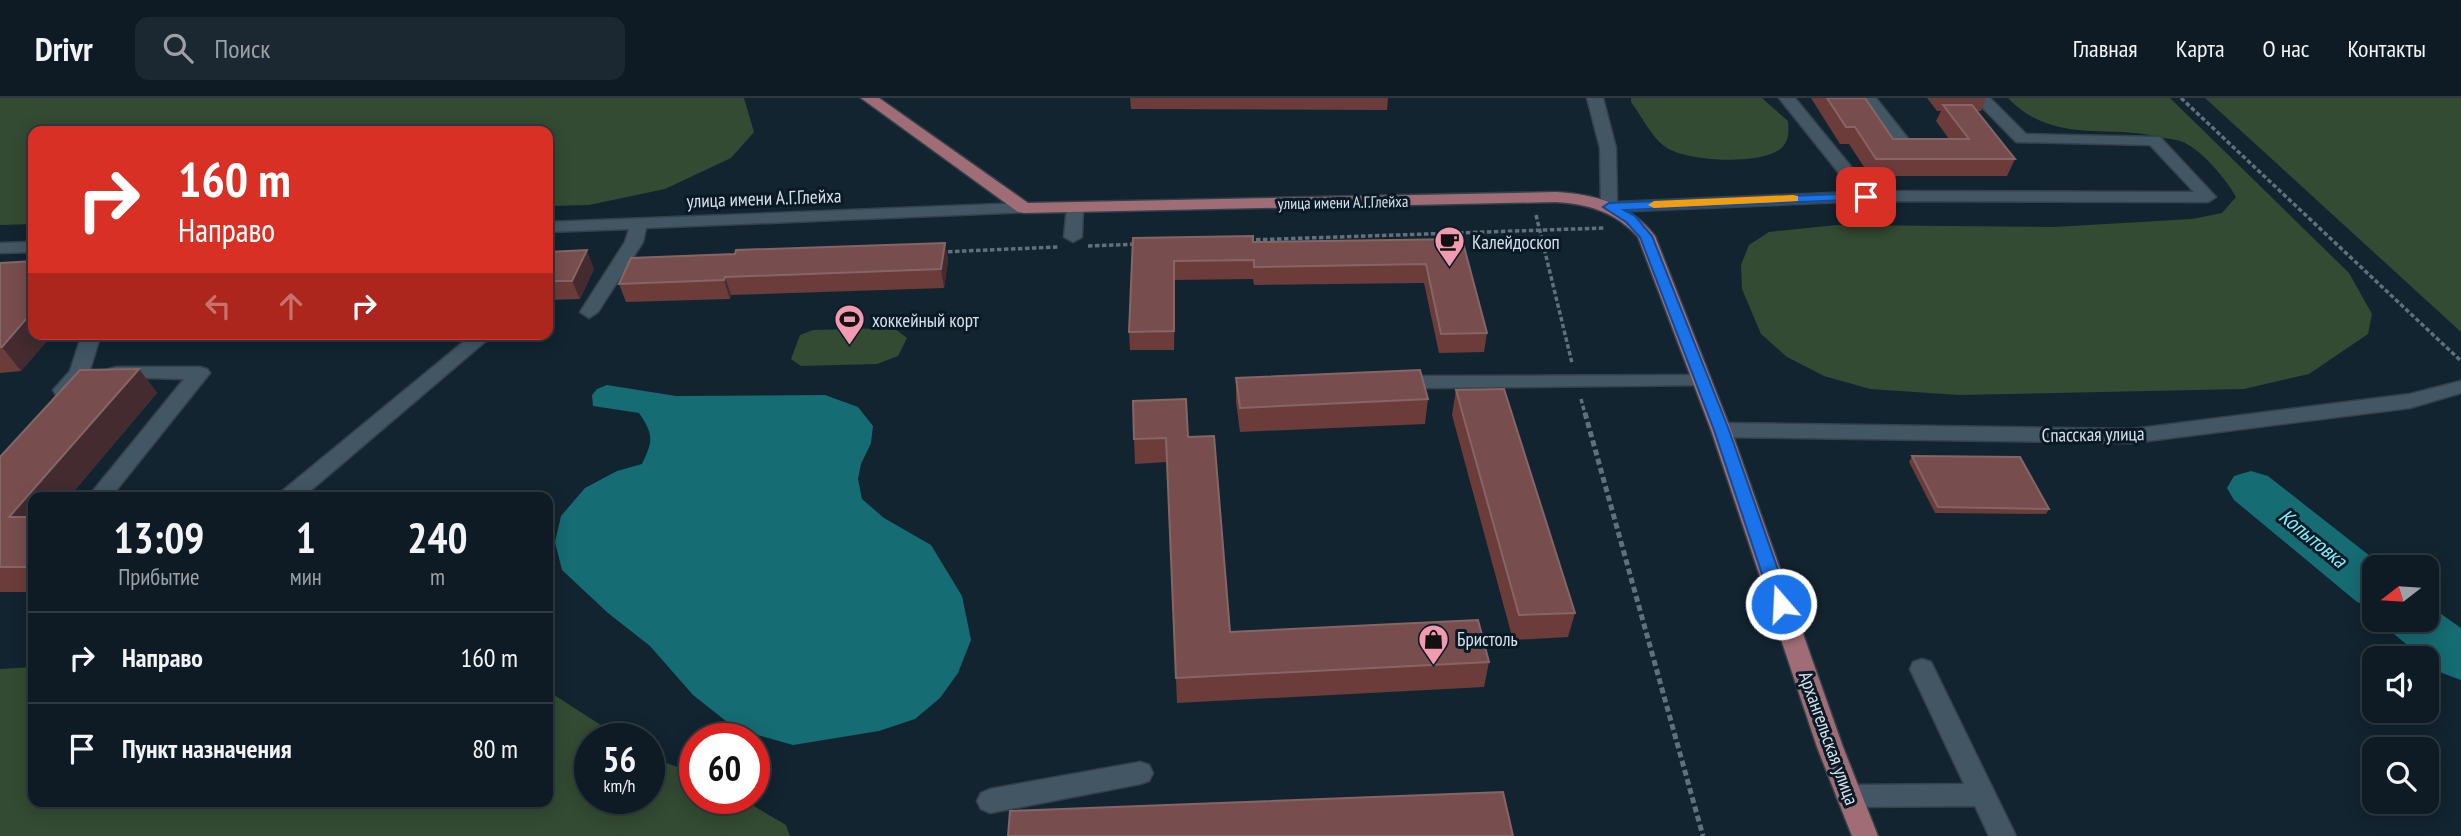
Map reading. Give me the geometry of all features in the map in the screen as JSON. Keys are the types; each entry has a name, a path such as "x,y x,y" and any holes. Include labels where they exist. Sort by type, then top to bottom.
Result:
{"main road":[{"path":"869,98 1024,208"},
{"name":"улица имени А.Г.Глейха","path":"1024,208 1531,197 1571,197 1609,207"},
{"path":"1609,207 1640,227"},
{"name":"Архангельская улица","path":"1640,227 1646,236 1721,430 1865,836"}],"street":[{"path":"1595,98 1608,148 1609,207 1866,197 2208,197 2154,140 2022,139 1981,98"},
{"path":"1787,98 1866,197"},
{"path":"1868,98 1902,141"},
{"path":"1075,207 1080,241"},
{"name":"улица имени А.Г.Глейха","path":"553,227 1024,208"},
{"path":"589,312 634,242 639,223"},
{"path":"0,248 28,247"},
{"path":"52,402 79,373 90,340"},
{"path":"295,492 478,340"},
{"path":"79,373 200,373 103,492"},
{"path":"1426,382 1701,381"},
{"name":"Спасская улица","path":"1721,430 2132,436 2410,401 2461,387"},
{"path":"1922,669 2003,836"},
{"path":"990,801 1140,774"},
{"path":"1849,796 1983,796"}],"path":[{"path":"2181,98 2461,361"},
{"path":"1531,197 1576,382 1703,836"},
{"path":"1237,241 1640,227"},
{"path":"1080,241 1141,244"},
{"path":"934,252 1059,247"}],"shaded area":[{"path":"0,98 744,98 754,132 731,158 665,189 589,205 553,206 553,126 28,126 28,224 0,225"},
{"path":"1631,98 1762,98 1788,121 1788,137 1779,150 1755,158 1721,160 1688,155 1659,142 1631,102"},
{"path":"2008,98 2170,98 2349,273 2372,314 2368,334 2309,374 2244,389 1959,395 1870,389 1824,376 1787,357 1761,334 1742,289 1741,265 1749,245 1769,232 1837,225 2054,227 2192,219 2222,213 2236,197 2207,160 2183,142 2143,134 2063,128 2026,113"},
{"path":"2205,98 2461,98 2461,332"},
{"name":"хоккейный корт","path":"894,328 907,338 898,356 877,364 801,366 791,359 800,335 813,330"},
{"path":"607,385 676,396 825,395 858,407 873,426 871,443 861,464 858,479 862,499 884,518 931,545 962,596 971,640 958,673 940,698 915,719 879,731 793,745 770,739 770,723 728,723 693,695 650,646 608,613 562,570 555,542 561,516 585,488 617,471 642,464 650,444 647,427 639,413 593,406 592,395 597,389"},
{"path":"28,667 28,807 553,807 553,694 598,723 574,723 574,814 665,814 665,763 679,767 679,814 767,814 786,825 790,836 0,836 0,669"}],"building":[{"path":"1827,98 1865,98 1893,139 1969,139 1943,105 1972,105 2015,159 1876,159 1855,127 1846,127"},
{"path":"1253,236 1253,242 1462,239 1487,333 1441,334 1426,264 1254,267 1254,260 1174,261 1174,331 1129,332 1133,238"},
{"path":"945,243 941,269 619,284 631,258 735,254 736,250"},
{"path":"587,250 572,281 553,281 553,252"},
{"path":"28,261 28,317 2,347 0,347 0,263"},
{"path":"139,369 31,492 28,492 9,517 28,517 28,567 0,567 0,457 80,370"},
{"path":"1420,370 1428,399 1240,408 1236,378"},
{"path":"1504,389 1575,613 1519,615 1456,390"},
{"path":"1186,399 1188,437 1214,436 1230,632 1478,620 1489,662 1176,678 1166,438 1134,439 1133,401"},
{"path":"1912,456 2020,457 2049,509 1938,507"},
{"path":"1503,792 1513,836 1008,836 1010,811"}],"waterway":[{"name":"Копытовка","path":"2251,488 2362,578"},
{"name":"Копытовка","path":"2428,632 2461,658"}],"slow traffic":[{"path":"1654,205 1793,199"}],"place":[{"name":"Калейдоскоп","path":"1449,269"},
{"name":"хоккейный корт","path":"849,347"},
{"name":"Бристоль","path":"1434,666"}],"route":[{"path":"1781,604 1721,430 1646,236 1630,219 1609,207 1866,197"}]}
